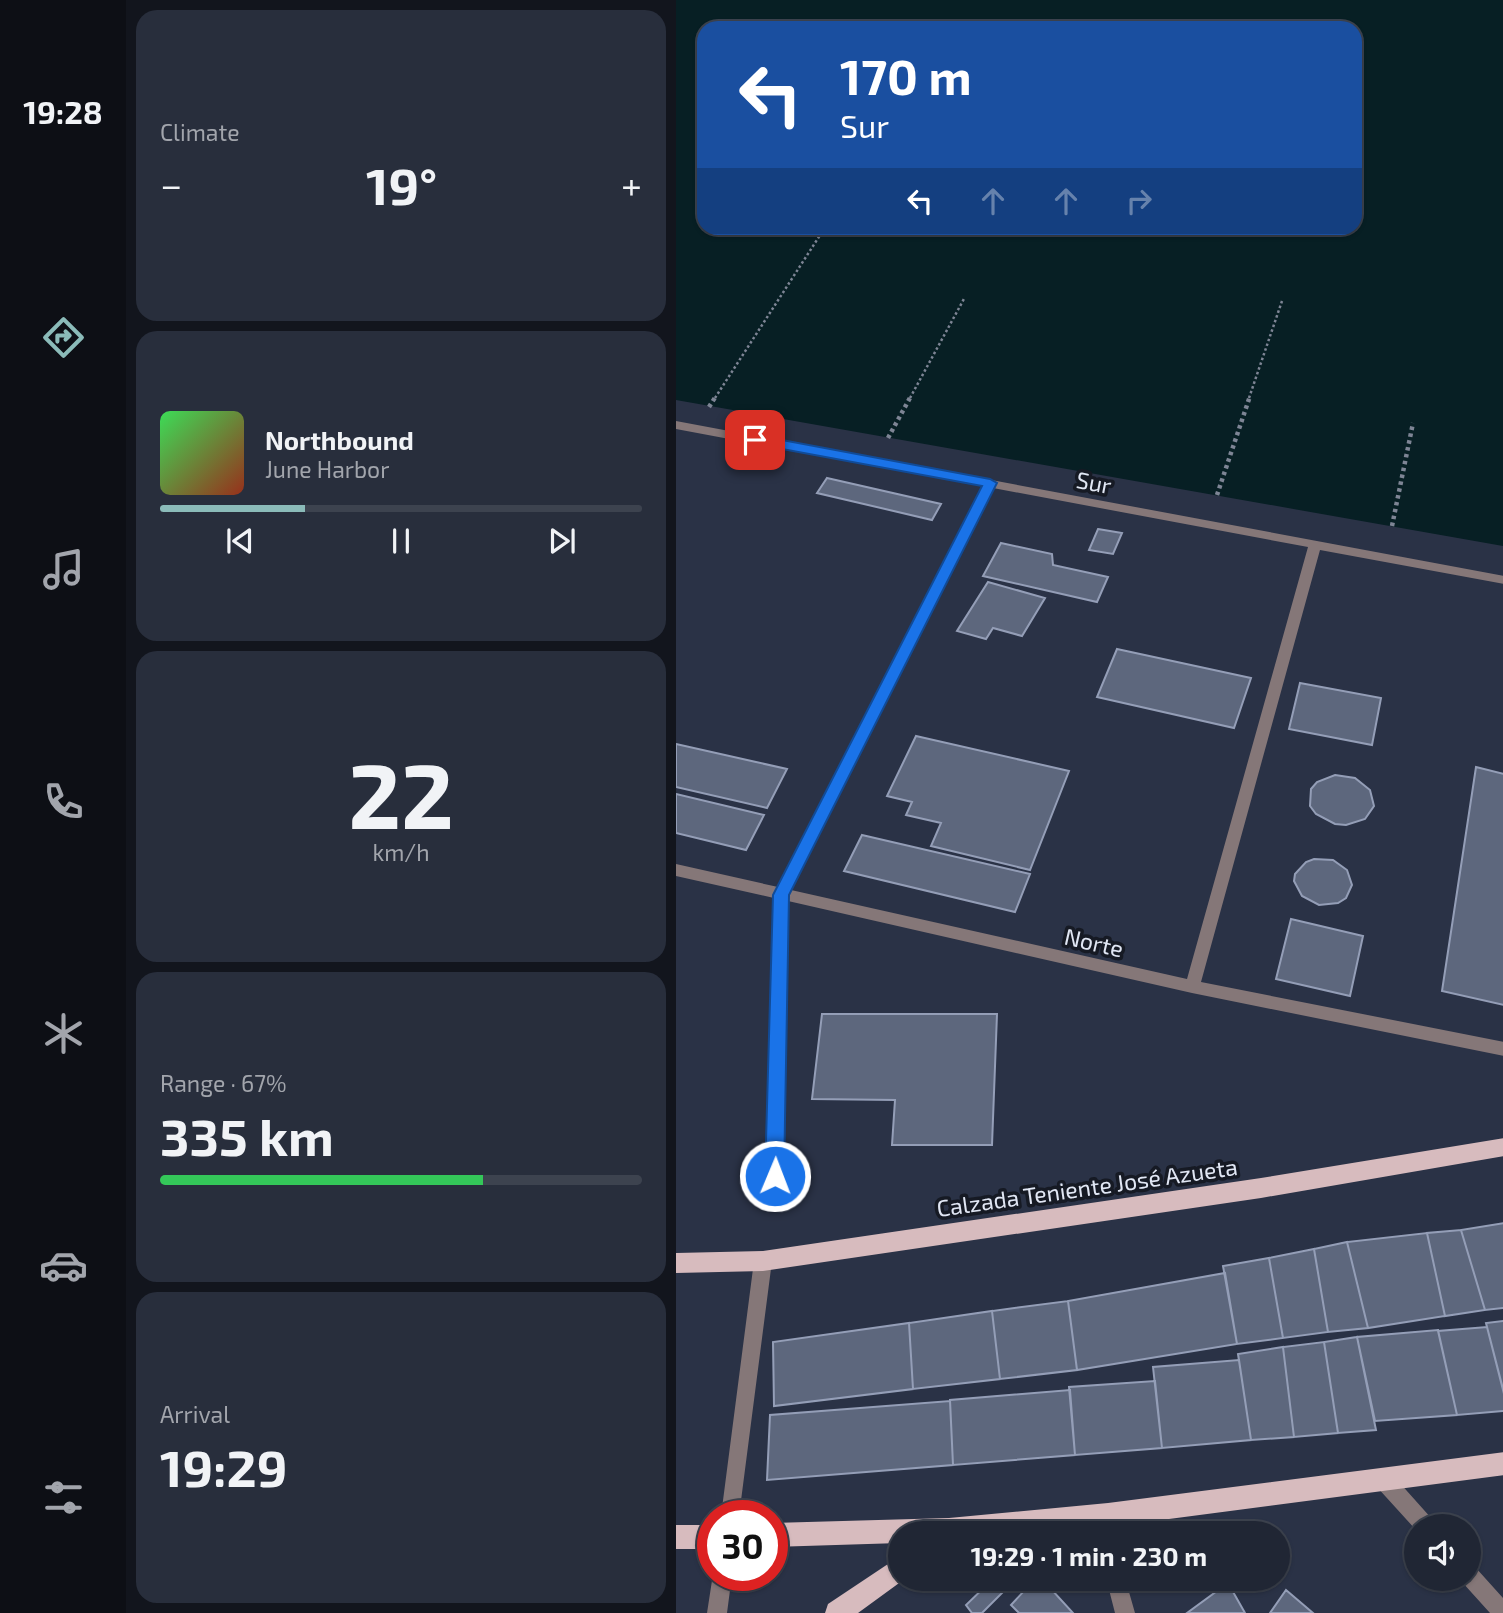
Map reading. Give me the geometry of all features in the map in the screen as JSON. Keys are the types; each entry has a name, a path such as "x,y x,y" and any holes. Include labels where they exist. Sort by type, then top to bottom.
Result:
{"main road":[{"name":"Calzada Teniente José Azueta","path":"676,1262 763,1261 1234,1192 1504,1147"},
{"path":"1117,1521 1383,1479 1504,1463"},
{"path":"788,1535 888,1533"},
{"path":"676,1537 697,1537"},
{"path":"837,1613 888,1576"}],"street":[{"name":"Sur","path":"676,425 1504,580"},
{"path":"775,1176 781,895 990,483"},
{"path":"1192,987 1315,545"},
{"name":"Norte","path":"676,870 1192,987 1504,1049"},
{"path":"732,1500 763,1261"},
{"path":"1383,1479 1414,1514"},
{"path":"1481,1588 1503,1613"},
{"path":"717,1613 720,1591"},
{"path":"1119,1591 1125,1613"}],"path":[{"path":"709,407 820,235"},
{"path":"888,438 965,297"},
{"path":"1217,495 1282,302"},
{"path":"1392,526 1413,423"}],"shaded area":[{"path":"676,0 1503,0 1503,546 676,400"}],"building":[{"path":"827,478 941,504 932,520 817,493"},
{"path":"1098,529 1122,533 1113,554 1089,550"},
{"path":"1001,543 1052,554 1053,565 1108,577 1097,602 983,576"},
{"path":"988,582 1045,598 1022,636 993,628 986,639 957,631"},
{"path":"1117,649 1251,678 1234,728 1097,697"},
{"path":"1300,683 1381,698 1372,745 1289,729"},
{"path":"916,736 1069,771 1030,870 931,846 941,823 906,815 912,802 887,796"},
{"path":"676,744 787,769 767,808 676,787"},
{"path":"1476,767 1504,774 1504,1005 1442,991"},
{"path":"1335,775 1355,778 1370,790 1374,806 1365,819 1346,825 1335,824 1316,814 1310,806 1311,789 1317,782"},
{"path":"676,794 764,815 746,850 676,833"},
{"path":"862,835 1030,874 1015,912 844,871"},
{"path":"1314,859 1333,860 1347,870 1352,885 1346,898 1338,903 1319,905 1302,896 1294,881 1295,874 1306,862"},
{"path":"1291,919 1363,936 1350,996 1276,979"},
{"path":"822,1014 997,1014 992,1145 892,1145 895,1100 812,1099"},
{"path":"1504,1223 1504,1308 1485,1310 1461,1230"},
{"path":"1461,1230 1485,1310 1445,1316 1427,1233"},
{"path":"1427,1233 1445,1316 1368,1328 1347,1242"},
{"path":"1347,1242 1368,1328 1328,1332 1314,1249"},
{"path":"1314,1249 1328,1332 1283,1338 1269,1258"},
{"path":"1269,1258 1283,1338 1237,1344 1223,1266"},
{"path":"1225,1273 1237,1344 1077,1370 1068,1301"},
{"path":"1068,1301 1077,1370 1000,1379 992,1311"},
{"path":"992,1311 1000,1379 913,1389 909,1323"},
{"path":"1504,1321 1504,1393 1486,1323"},
{"path":"909,1323 913,1389 774,1406 773,1342"},
{"path":"1487,1327 1504,1394 1504,1411 1457,1415 1438,1331"},
{"path":"1438,1330 1457,1415 1375,1421 1357,1337"},
{"path":"1357,1337 1376,1430 1338,1433 1324,1342"},
{"path":"1324,1342 1338,1433 1294,1437 1283,1347"},
{"path":"1283,1347 1294,1437 1251,1440 1238,1354"},
{"path":"1239,1360 1251,1440 1162,1448 1153,1367"},
{"path":"1155,1381 1162,1448 1075,1455 1069,1387"},
{"path":"1070,1390 1075,1455 953,1465 950,1400"},
{"path":"950,1401 953,1465 767,1480 770,1415"},
{"path":"981,1591 1004,1591 982,1613 972,1613 966,1605"},
{"path":"1024,1591 1053,1591 1073,1613 1019,1613 1011,1605"},
{"path":"1217,1591 1233,1591 1245,1613 1187,1613"},
{"path":"1287,1591 1313,1613 1270,1613"}],"route":[{"path":"755,440 990,483 781,895 775,1176"}]}
